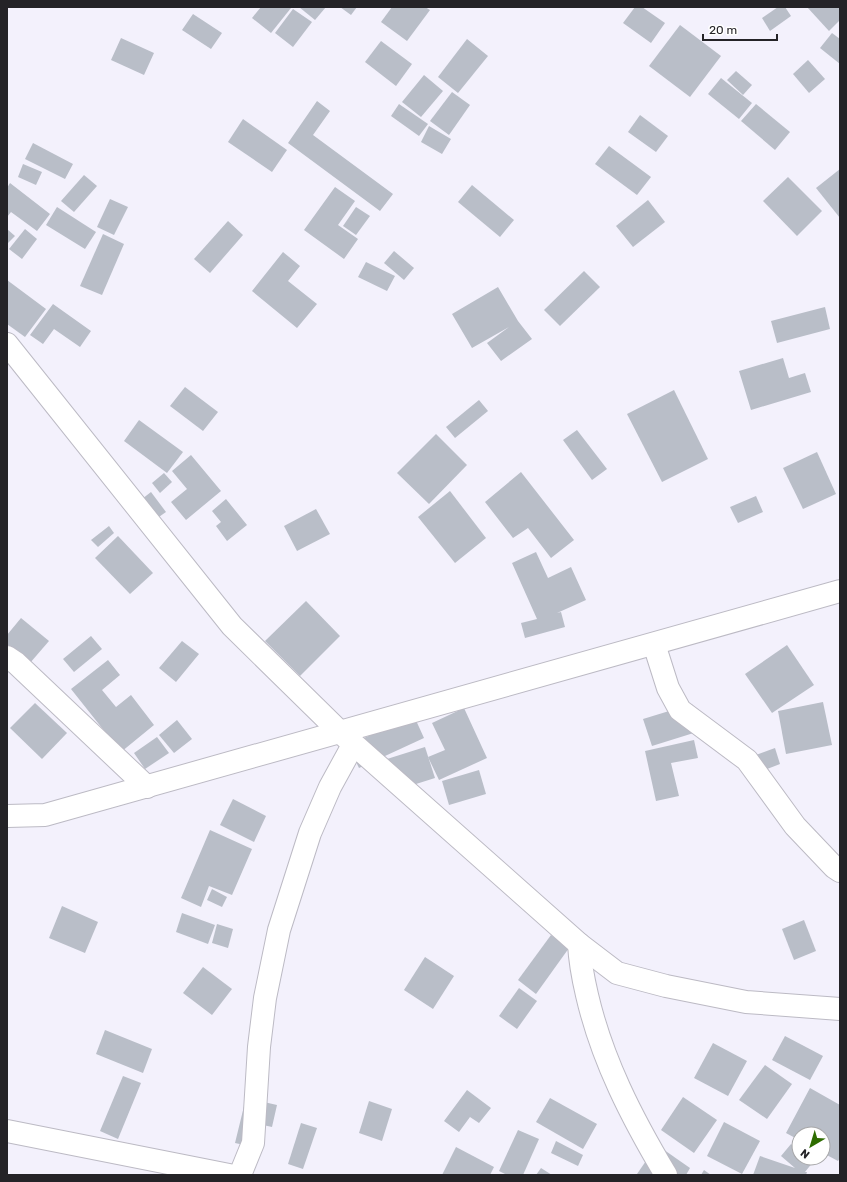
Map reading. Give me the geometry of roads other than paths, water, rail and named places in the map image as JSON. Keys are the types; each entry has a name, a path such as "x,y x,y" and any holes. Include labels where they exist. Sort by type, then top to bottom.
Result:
{"street":[{"path":"7,344 232,626 347,738 579,944 617,973 666,986 746,1002 840,1009"},
{"path":"7,816 45,815 147,787 347,738 654,644 840,592"},
{"path":"654,644 668,688 680,710 747,760 795,826 834,867 840,871"},
{"path":"7,657 16,663 147,787"},
{"path":"240,1175 253,1143 259,1047 265,998 279,930 310,832 330,787 347,738"},
{"path":"579,944 580,964 593,1022 614,1080 643,1136 666,1175"},
{"path":"7,1131 229,1175"}]}
